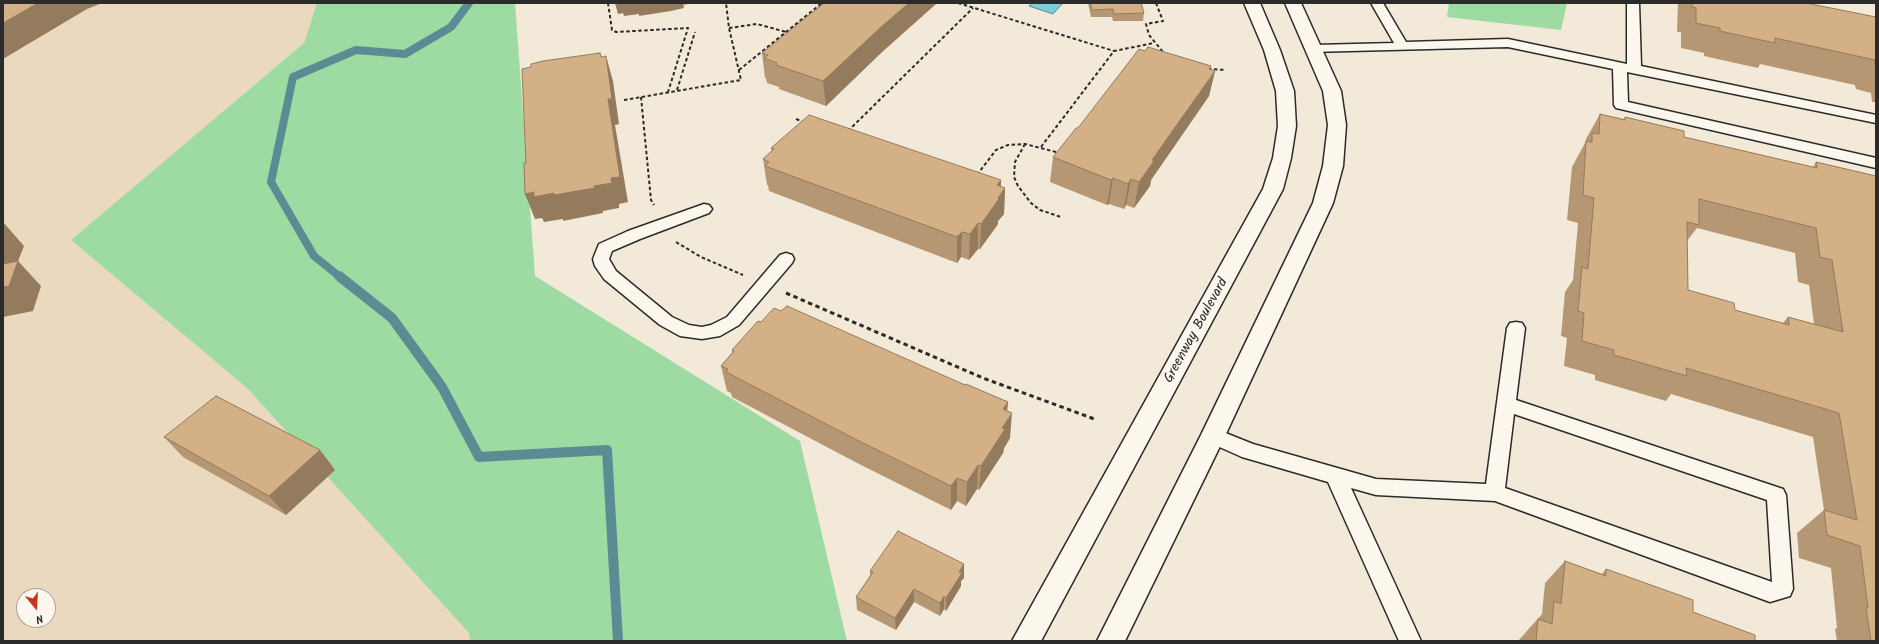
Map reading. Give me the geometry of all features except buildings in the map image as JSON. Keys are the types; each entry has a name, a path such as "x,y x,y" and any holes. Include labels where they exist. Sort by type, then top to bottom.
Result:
{"street":[{"name":"Greenway Boulevard","path":"1026,641 1161,397 1273,189 1282,158 1287,126 1285,90 1272,50 1252,3"},
{"path":"1111,641 1213,436 1323,203 1333,166 1337,126 1332,91 1315,49 1293,3"}],"lane":[{"path":"1377,3 1402,46"},
{"path":"1633,3 1634,69"},
{"path":"1315,49 1508,43 1876,119"},
{"path":"1620,66 1621,105 1876,163"},
{"path":"704,209 634,235 605,248 601,259 603,266 610,276 666,321 686,331 702,333 714,331 733,321 786,259"},
{"path":"1495,493 1516,328"},
{"path":"1213,436 1249,450 1376,487 1495,493 1770,592 1783,589 1776,495 1506,404"},
{"path":"1334,475 1410,641"}],"path":[{"path":"608,3 612,30 616,32 688,28 668,92"},
{"path":"624,100 741,80 729,28 726,3"},
{"path":"739,70 822,3"},
{"path":"958,3 1114,51 1154,43"},
{"path":"1156,3 1163,22 1146,24 1148,35 1165,54"},
{"path":"848,132 973,8"},
{"path":"729,28 757,24 787,31 792,35"},
{"path":"677,90 695,32"},
{"path":"1041,147 1114,51"},
{"path":"762,52 767,53"},
{"path":"1203,68 1226,70"},
{"path":"640,97 651,200 675,241 682,247 701,257 982,378 1097,420"},
{"path":"796,119 807,122"},
{"path":"842,130 855,134"},
{"path":"1025,144 1015,162 1014,177 1018,186 1030,203 1040,210 1062,217"},
{"path":"976,177 996,150 1008,145 1025,144 1061,153"}],"shaded area":[{"path":"3,3 317,3 304,43 71,240 247,388 469,633 470,641 3,641"}],"green space":[{"path":"317,3 515,3 535,276 800,441 847,641 470,641 469,633 247,388 71,240 304,43"},
{"path":"1449,3 1567,3 1561,30 1447,17"}],"water":[{"path":"1032,3 1063,3 1053,14 1029,6"}],"waterway":[{"path":"340,277 314,256 271,182 293,77 356,50 405,54 451,27 469,3"},
{"path":"339,276 392,318 442,387 479,457 607,450 618,641"}]}
